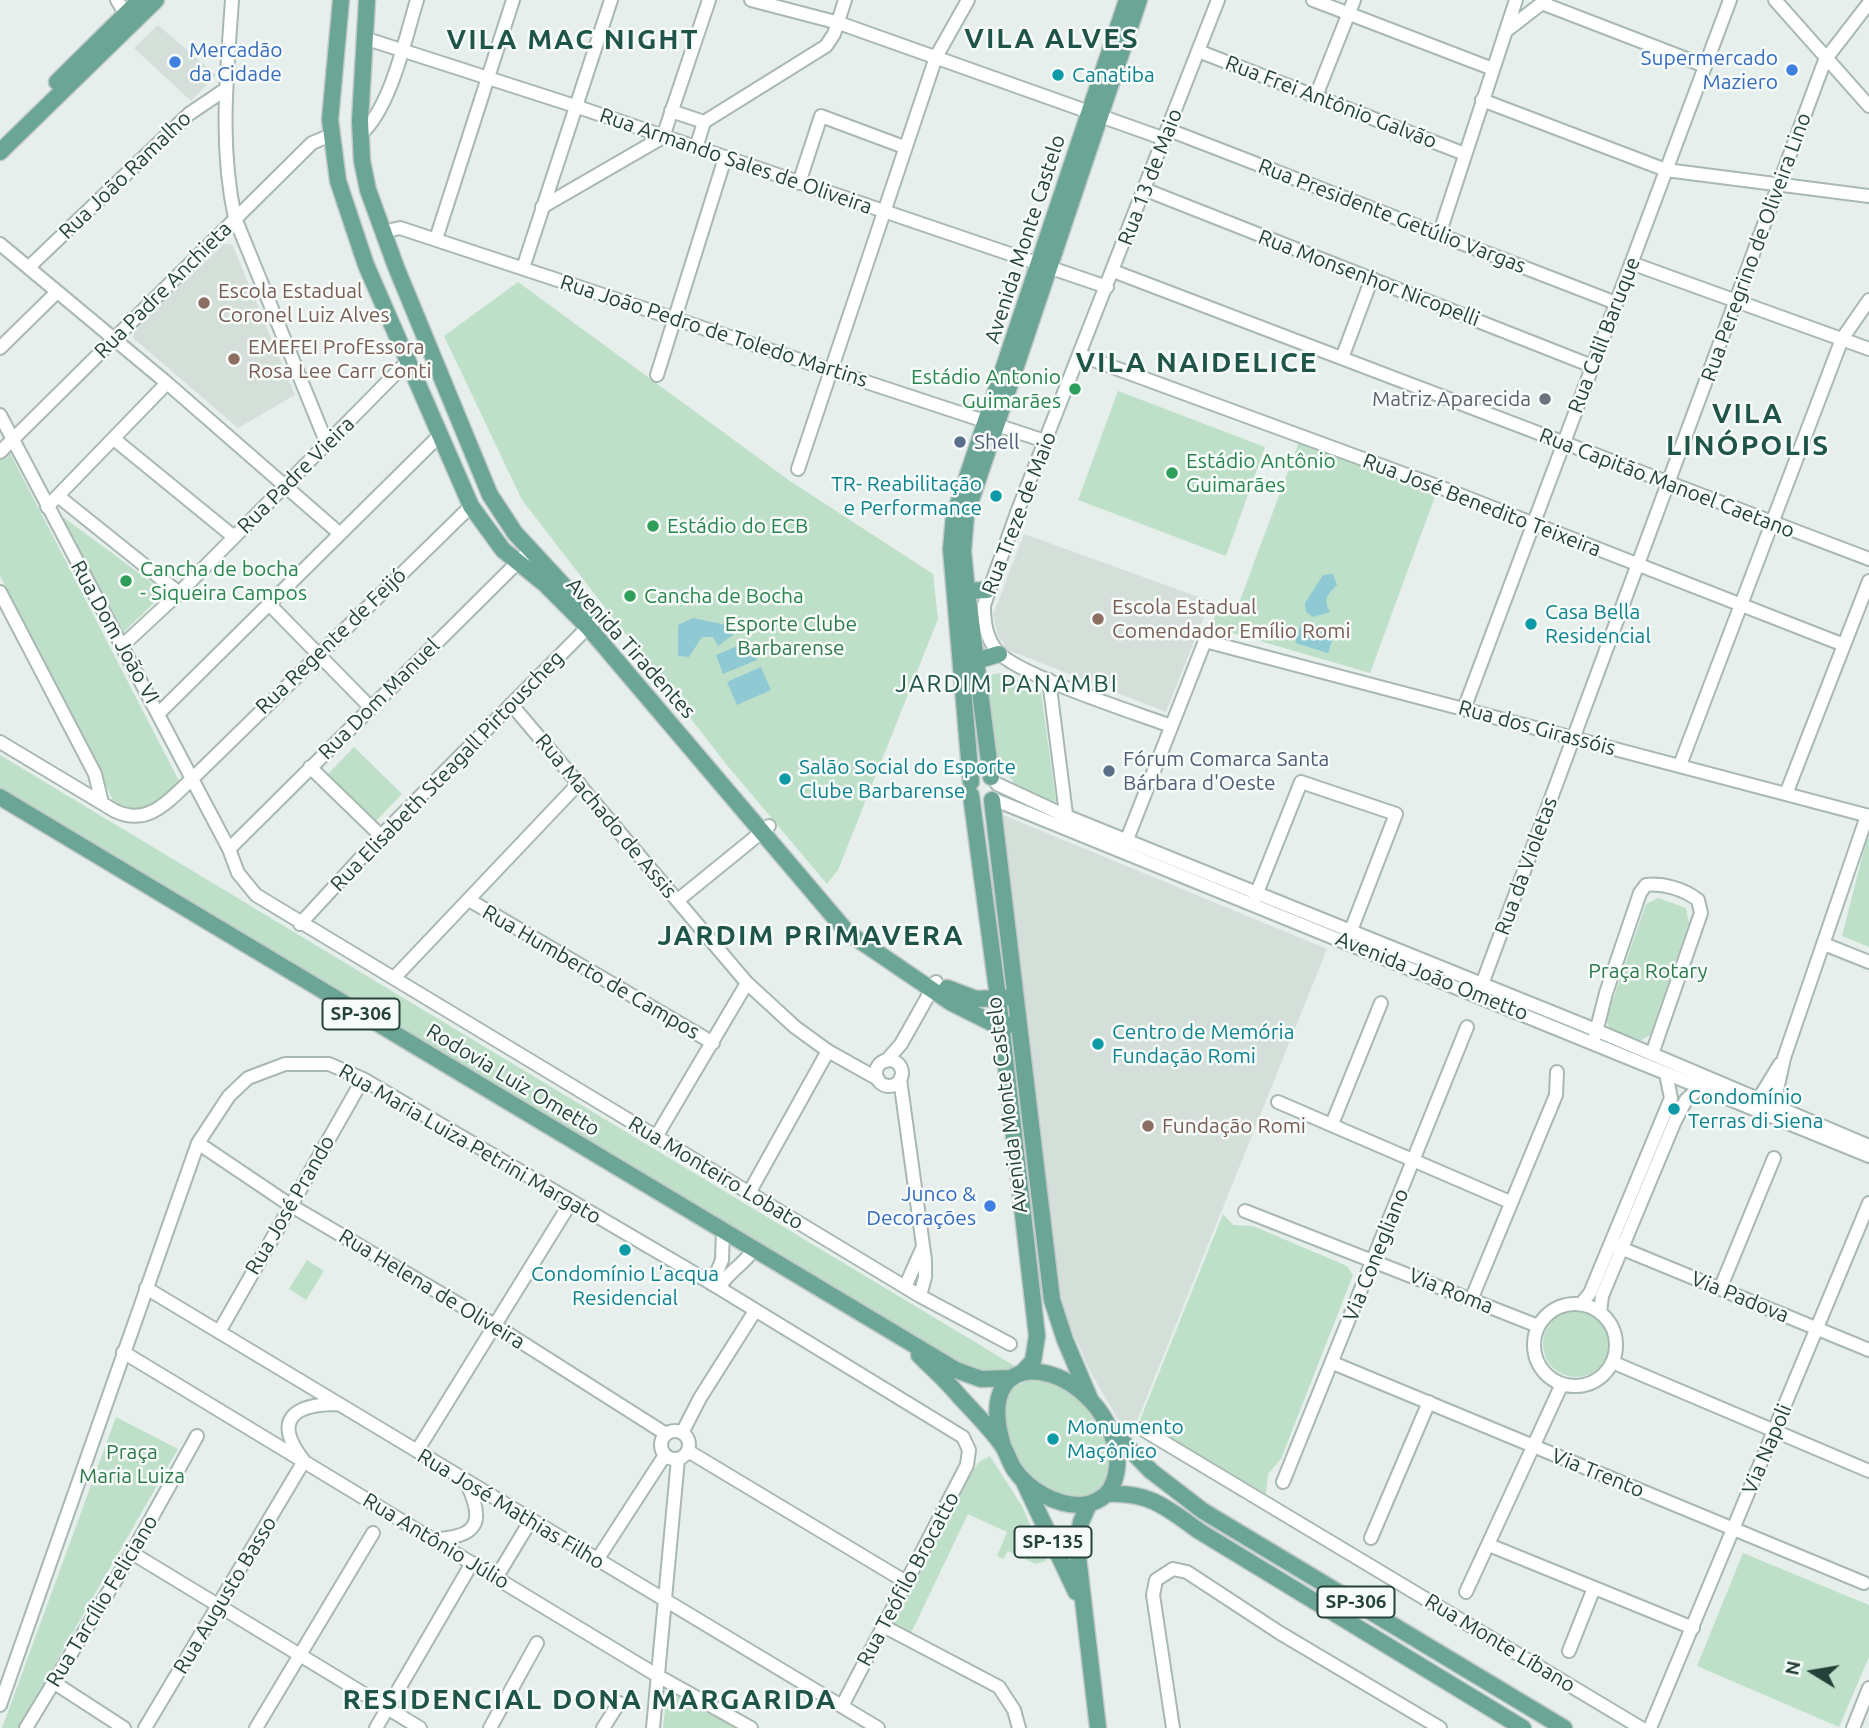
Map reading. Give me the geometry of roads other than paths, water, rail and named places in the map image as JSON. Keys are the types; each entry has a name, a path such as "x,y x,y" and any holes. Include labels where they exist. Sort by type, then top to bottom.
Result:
{"main road":[{"path":"0,152 128,20 140,0"},
{"path":"0,138 128,20 156,0"},
{"name":"Avenida Tiradentes","path":"341,0 331,135 338,181 349,221 407,362 471,506 493,539 517,564 592,623"},
{"name":"Avenida Tiradentes","path":"367,0 360,135 368,190 382,232 475,463 505,520 765,829 847,932 976,1015 1010,1025"},
{"name":"Avenida Monte Castelo","path":"1017,1376 1033,1361 1037,1346 1004,1048 1016,997 963,551 966,515 992,423 1095,112 1127,0"},
{"name":"Avenida Monte Castelo","path":"1095,112 1139,0"},
{"name":"Avenida Monte Castelo","path":"992,423 958,501 951,540 971,788 998,997 1010,1025 1052,1300 1065,1340 1090,1399"},
{"path":"967,591 987,590"},
{"path":"976,661 999,654"},
{"path":"982,775 993,790 982,803 971,788 982,775"},
{"name":"Rodovia Luiz Ometto","path":"0,797 969,1377 1017,1376"},
{"name":"Avenida Tiradentes","path":"934,986 968,998 1016,997"},
{"path":"976,1015 1004,1048"},
{"path":"1034,1305 1038,1310 1046,1312 1052,1300"},
{"name":"Rodovia Luiz Ometto","path":"897,1335 958,1394 1003,1446"},
{"name":"SP-306","path":"1089,1504 1058,1502 1023,1480 1003,1446 996,1418 999,1397 1017,1376 1052,1373 1068,1380 1090,1399 1108,1428 1151,1471 1203,1511 1564,1728"},
{"name":"SP-306","path":"1108,1428 1118,1462 1114,1481 1107,1494 1143,1496 1160,1503 1199,1531 1523,1728"},
{"name":"SP-135","path":"1023,1480 1082,1604"},
{"path":"1089,1504 1107,1494"},
{"name":"SP-135","path":"1089,1504 1081,1522 1077,1548 1098,1727"}],"street":[{"path":"117,0 128,20"},
{"path":"232,0 224,155 235,218 327,444"},
{"path":"360,135 370,127 381,107 417,0"},
{"path":"436,239 513,0"},
{"path":"523,268 611,0"},
{"path":"542,207 663,137 709,0"},
{"name":"Rua Presidente Getúlio Vargas","path":"751,0 839,23 1095,112 1167,134 1439,234 1616,303"},
{"path":"696,148 704,122 826,47 839,23 845,0"},
{"path":"798,470 936,57 968,0"},
{"name":"Rua 13 de Maio","path":"1080,355 1218,0"},
{"path":"1312,0 1493,69"},
{"path":"1316,96 1354,0"},
{"path":"1439,234 1516,0"},
{"name":"Rua Calil Baruque","path":"1464,709 1730,0"},
{"path":"1775,0 1825,60 1869,106"},
{"path":"1506,31 1545,2 1705,66"},
{"name":"Rua Peregrino de Oliveira Lino","path":"1573,737 1825,60 1869,3"},
{"name":"Rua Armando Sales de Oliveira","path":"364,38 575,106 1107,287"},
{"name":"Rua Frei Antônio Galvão","path":"1198,51 1465,153"},
{"name":"Rua João Ramalho","path":"29,267 189,114 226,89"},
{"path":"1482,100 1666,170 1869,196"},
{"path":"671,111 704,122"},
{"path":"799,183 821,116 904,147"},
{"name":"Rua Padre Anchieta","path":"0,452 312,143 331,135"},
{"path":"657,375 725,158"},
{"name":"Rua Monsenhor Nicopelli","path":"1146,190 1592,366"},
{"name":"Rua João Pedro de Toledo Martins","path":"382,232 400,228 436,239 1045,441"},
{"path":"1,246 167,383 339,533"},
{"path":"1631,263 1869,349"},
{"name":"Rua Capitão Manoel Caetano","path":"1113,271 1869,559"},
{"path":"1342,358 1372,278"},
{"path":"0,348 57,292"},
{"path":"1680,765 1842,340 1869,300"},
{"name":"Rua Treze de Maio","path":"999,654 992,644 984,620 987,590 1080,355"},
{"name":"Rua José Benedito Teixeira","path":"1080,355 1844,645"},
{"name":"Rua Padre Vieira","path":"123,645 179,593 407,362"},
{"path":"47,507 167,383"},
{"name":"Rua Dom João VI","path":"0,415 229,849"},
{"path":"159,713 439,436"},
{"path":"114,439 234,537"},
{"path":"58,496 179,593"},
{"name":"Rua Regente de Feijó","path":"0,742 127,816 148,816 193,778 317,653 471,506"},
{"name":"Rua Dom Manuel","path":"229,849 530,550"},
{"path":"1787,794 1869,581"},
{"path":"0,592 95,774 102,803"},
{"path":"269,604 370,707"},
{"name":"Rua Elisabeth Steagall Pirtouscheg","path":"300,924 381,836 592,623"},
{"name":"Rua dos Girassóis","path":"1171,726 1205,640 1868,816"},
{"path":"999,654 1049,680 1171,726 1125,846"},
{"path":"1049,680 1067,822"},
{"name":"Rua Machado de Assis","path":"511,704 747,983 795,1027 828,1051 855,1066 885,1071"},
{"name":"Rua da Violetas","path":"1480,989 1573,737"},
{"path":"310,767 381,836"},
{"path":"1255,899 1301,782 1396,814 1349,936"},
{"path":"394,978 579,783"},
{"name":"Avenida João Ometto","path":"993,790 1589,1035 1699,1088 1756,1104"},
{"path":"1773,1111 1784,1058 1868,816"},
{"path":"677,901 765,829"},
{"name":"Rua Monteiro Lobato","path":"229,849 246,885 300,924 920,1296 1010,1344"},
{"path":"1589,1035 1640,893 1646,885 1657,883 1698,900 1701,913 1652,1054"},
{"name":"Rua Humberto de Campos","path":"469,900 713,1043"},
{"path":"1824,944 1869,962"},
{"path":"656,1137 747,983"},
{"path":"885,1071 934,986"},
{"path":"1332,1124 1381,1003"},
{"name":"Via Conegliano","path":"1283,1482 1467,1027"},
{"name":"Avenida João Ometto","path":"1589,1035 1652,1054 1756,1104 1869,1146"},
{"path":"749,1193 828,1051"},
{"path":"1756,1104 1784,1058"},
{"name":"Rua Maria Luiza Petrini Margato","path":"0,1705 198,1143 229,1096 248,1078 285,1064 329,1064 363,1079 950,1427 962,1437 969,1450"},
{"path":"885,1071 895,1085 900,1079 925,1277 920,1296"},
{"path":"885,1071 903,1106"},
{"path":"1471,1300 1556,1095 1557,1072"},
{"path":"1600,1313 1602,1296 1617,1246 1671,1098 1666,1074"},
{"name":"Rua José Prando","path":"219,1332 363,1079"},
{"path":"1581,1304 1617,1246 1686,1100 1699,1088"},
{"path":"1278,1102 1510,1202"},
{"name":"Avenida João Ometto","path":"1773,1111 1869,1157"},
{"name":"Rua Helena de Oliveira","path":"198,1143 290,1205 496,1325 666,1434"},
{"path":"1720,1289 1774,1158"},
{"path":"417,1451 571,1202"},
{"name":"Via Napoli","path":"1650,1728 1869,1203"},
{"name":"Via Roma","path":"1245,1211 1538,1326"},
{"path":"715,1286 722,1260 723,1230"},
{"name":"Via Padova","path":"1617,1246 1869,1350"},
{"path":"715,1286 730,1271 744,1265 754,1249"},
{"path":"905,1287 922,1249"},
{"name":"Rua José Mathias Filho","path":"146,1288 878,1728"},
{"path":"1581,1304 1600,1313 1615,1335 1612,1362 1604,1374 1591,1383 1577,1386 1551,1379 1537,1361 1534,1349 1538,1326 1552,1311 1561,1306 1581,1304"},
{"path":"682,1433 700,1398 755,1311"},
{"name":"Rua Antônio Júlio","path":"123,1352 659,1676 751,1728"},
{"path":"1612,1362 1869,1471"},
{"name":"Via Trento","path":"1332,1363 1864,1583"},
{"path":"1466,1592 1562,1384"},
{"path":"1371,1538 1429,1402"},
{"path":"304,1461 291,1445 287,1432 294,1414 308,1405 338,1404"},
{"name":"Rua Monte Líbano","path":"1142,1429 1641,1728"},
{"path":"653,1728 683,1455 689,1443 682,1433 674,1431 666,1434 661,1442 665,1455"},
{"name":"Rua Tarcílio Feliciano","path":"26,1728 132,1553 197,1436"},
{"name":"Rua Teófilo Brocatto","path":"842,1706 967,1465 969,1450"},
{"path":"665,1455 683,1455 906,1582"},
{"path":"597,1560 665,1455"},
{"name":"Rua Augusto Basso","path":"145,1728 304,1461"},
{"path":"432,1539 459,1538 469,1533 476,1522 478,1510 466,1481"},
{"path":"496,1578 531,1520"},
{"path":"256,1728 302,1656 373,1533"},
{"path":"1489,1545 1693,1628"},
{"path":"132,1553 219,1603 420,1728"},
{"path":"376,1728 472,1563"},
{"path":"1173,1728 1153,1604 1154,1586 1160,1575 1173,1569 1187,1572 1280,1633 1440,1728"},
{"path":"1569,1651 1594,1588"},
{"path":"883,1626 999,1687 1014,1710 1019,1728"},
{"path":"490,1728 537,1643"},
{"path":"52,1682 124,1728"},
{"path":"1853,1728 1869,1688"},
{"path":"603,1728 619,1703"}],"water":[{"path":"1333,574 1337,585 1327,597 1330,612 1313,617 1306,612 1305,603 1323,575"},
{"path":"693,618 731,626 733,635 718,646 713,637 702,637 689,657 678,656 678,625"},
{"path":"1302,621 1335,631 1328,653 1295,643"},
{"path":"749,641 757,660 723,674 716,655"},
{"path":"761,667 771,690 737,705 727,682"}],"place":[{"name":"Mercadão da Cidade","path":"175,62"},
{"name":"Supermercado Maziero","path":"1792,70"},
{"name":"Canatiba","path":"1058,75"},
{"name":"Escola Estadual Coronel Luiz Alves","path":"204,303"},
{"name":"EMEFEI ProfEssora Rosa Lee Carr Conti","path":"234,359"},
{"name":"Estádio Antonio Guimarães","path":"1075,389"},
{"name":"Matriz Aparecida","path":"1545,399"},
{"name":"Shell","path":"960,442"},
{"name":"Estádio Antônio Guimarães","path":"1172,473"},
{"name":"TR- Reabilitação e Performance","path":"996,496"},
{"name":"Estádio do ECB","path":"653,526"},
{"name":"Cancha de bocha - Siqueira Campos","path":"126,581"},
{"name":"Cancha de Bocha","path":"630,596"},
{"name":"Escola Estadual Comendador Emílio Romi","path":"1098,619"},
{"name":"Casa Bella Residencial","path":"1531,624"},
{"name":"Fórum Comarca Santa Bárbara d'Oeste","path":"1109,771"},
{"name":"Salão Social do Esporte Clube Barbarense","path":"785,779"},
{"name":"Centro de Memória Fundação Romi","path":"1098,1044"},
{"name":"Condomínio Terras di Siena","path":"1674,1109"},
{"name":"Fundação Romi","path":"1148,1126"},
{"name":"Junco & Decorações","path":"990,1206"},
{"name":"Condomínio L’acqua Residencial","path":"625,1250"},
{"name":"Monumento Maçônico","path":"1053,1439"}],"district":[{"name":"VILA ALVES","path":"1052,39"},
{"name":"VILA MAC NIGHT","path":"573,40"},
{"name":"VILA NAIDELICE","path":"1197,363"},
{"name":"VILA LINÓPOLIS","path":"1748,430"},
{"name":"JARDIM PANAMBI","path":"1007,684"},
{"name":"JARDIM PRIMAVERA","path":"811,936"},
{"name":"RESIDENCIAL DONA MARGARIDA","path":"590,1700"}],"park label":[{"name":"Esporte Clube Barbarense","path":"791,636"},
{"name":"Praça Rotary","path":"1648,971"},
{"name":"Praça Maria Luiza","path":"132,1464"}]}
